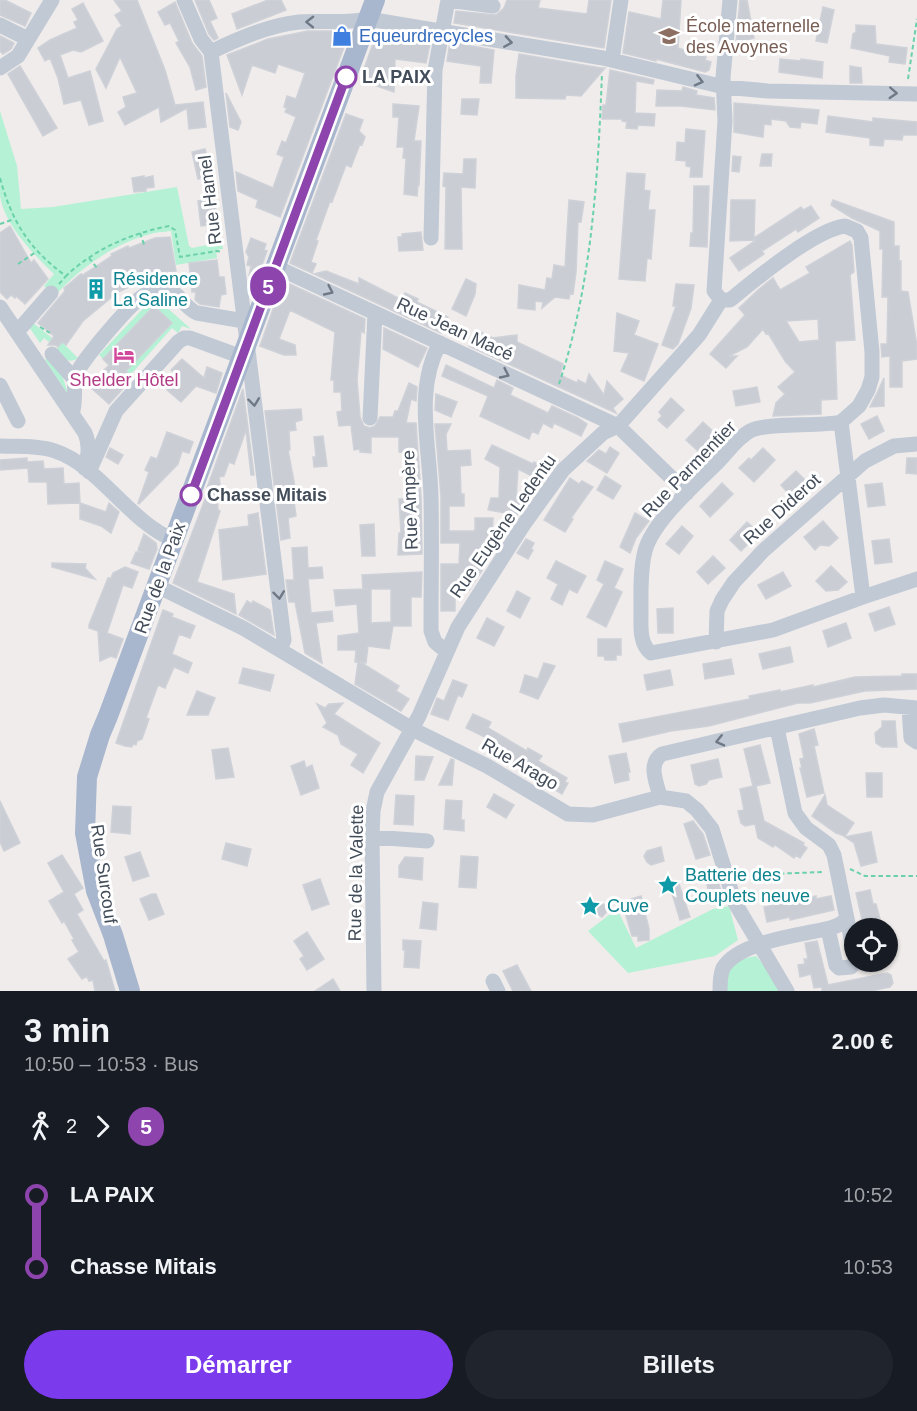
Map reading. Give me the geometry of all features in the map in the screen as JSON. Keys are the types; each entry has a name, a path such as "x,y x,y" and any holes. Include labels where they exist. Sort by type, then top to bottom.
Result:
{"main road":[{"name":"Rue de la Paix","path":"108,716 375,0"},
{"name":"Rue Surcouf","path":"108,716 87,777 85,833 96,891 113,935 130,991"}],"street":[{"path":"0,68 18,56 52,0"},
{"path":"184,0 201,39 211,52 280,26 299,22 351,23 368,19 608,59 724,87 768,91 911,94"},
{"path":"431,238 435,70 448,0 493,6"},
{"path":"608,59 621,0"},
{"path":"730,0 714,291 721,300 730,300 777,264 829,231 845,226 857,231 863,247 872,377 868,390 858,406 840,422 863,597"},
{"path":"0,25 28,39"},
{"name":"Rue Hamel","path":"211,52 244,321 245,350 284,640 280,650"},
{"name":"Rue Jean Macé","path":"276,267 618,426 687,493"},
{"path":"72,414 75,380 86,359 138,300 152,291 160,288 173,292 191,311 197,314 244,321"},
{"path":"17,332 51,292"},
{"name":"Rue Eugène Ledentu","path":"412,729 466,613 553,482 590,444 603,433 618,426 699,335 721,300"},
{"path":"0,307 88,441 86,470"},
{"path":"370,418 375,313"},
{"path":"86,470 116,411 181,340 194,339 245,350"},
{"name":"Rue Ampère","path":"440,343 431,358 426,419 431,496 431,636 447,652"},
{"path":"36,360 50,351 75,380"},
{"path":"0,385 18,421"},
{"name":"Rue Parmentier","path":"716,642 651,653 645,649 642,642 641,622 645,551 656,529 687,493 750,431 767,427 809,426 840,422"},
{"name":"Rue Diderot","path":"716,642 717,611 734,582 763,551 866,461 894,446 917,444"},
{"path":"0,446 49,449 68,457 153,529 174,540"},
{"path":"716,642 773,630 917,579"},
{"name":"Rue Arago","path":"157,586 243,628 412,729 487,766 568,814 593,815 660,797 686,801 705,818 712,829 735,903 787,991"},
{"path":"660,797 653,766 656,758 662,754 860,708 884,705 913,708 911,738 917,742"},
{"path":"777,728 795,813 806,828 830,845 834,855 846,918"},
{"name":"Rue de la Valette","path":"374,991 373,811 377,792 412,729"},
{"path":"372,837 427,842"},
{"path":"720,991 722,971 728,962 758,944 840,925 844,922"},
{"path":"828,928 837,965 844,969"}],"path":[{"path":"911,94 917,19"},
{"path":"555,397 573,343 584,280 608,59"},
{"path":"0,178 14,219 37,252 51,266 66,276 89,258 140,232 172,226 180,257 217,251 236,255"},
{"path":"0,224 14,219"},
{"path":"140,232 145,247"},
{"path":"18,264 37,252"},
{"path":"89,258 98,269"}],"green space":[{"path":"0,111 17,166 21,209 53,207 177,187 189,246 192,248 222,242 223,249 216,250 217,258 176,265 171,231 150,234 109,251 74,277 55,296 44,286 54,274 21,238 2,206"},
{"path":"153,298 156,298 191,329 182,326 178,333 172,328 132,373 128,373 126,371 172,323 154,307 103,359 99,355"},
{"path":"32,322 52,338 49,342 44,338 40,343 29,327"},
{"path":"62,342 78,358 68,360 56,350"},
{"path":"49,356 62,375 69,396 45,360"},
{"path":"729,906 738,940 715,956 628,973 588,931 617,909 636,948 713,909"},
{"path":"756,956 786,991 720,991 728,962"}],"building":[{"path":"0,0 5,0 31,13 25,26 0,15"},
{"path":"114,0 137,0 165,70 175,105 203,102 206,127 189,129 187,108 161,122 159,107 125,125 118,112 126,107 123,97 137,93 120,57 106,88 96,69 117,29 122,26 115,15 122,11"},
{"path":"195,0 209,0 217,18 210,21 218,38 214,40 209,34"},
{"path":"268,0 281,0 286,10 237,29 232,14"},
{"path":"507,0 540,0 538,8 587,14 589,0 611,0 604,48 454,23 456,11 496,15 504,8"},
{"path":"663,0 681,0 678,48 706,57 705,60 711,62 709,70 705,72 623,53 629,12 661,19"},
{"path":"740,0 747,0 754,38 736,43"},
{"path":"175,2 192,43 202,56 206,87 196,90 190,67 176,43 179,41 170,23 165,25 158,12"},
{"path":"83,3 103,41 81,52 73,50 60,55 68,78 90,71 103,121 89,125 81,100 64,104 58,78 50,58 45,61 38,48 77,28 74,22 78,20 72,9"},
{"path":"823,7 834,10 827,43 816,41"},
{"path":"856,25 875,26 876,44 907,48 905,64 889,62 890,56 851,48"},
{"path":"378,30 431,39 426,63 395,59 394,92 365,82 362,74"},
{"path":"308,31 350,31 280,217 256,207 258,200 238,191 236,172 273,188 284,157 277,154 282,141 286,143 296,117 285,112 287,96 296,99 305,73 278,64 275,73 252,65 242,95 227,55 268,39"},
{"path":"0,36 14,43 11,49 3,54 0,51"},
{"path":"450,42 494,50 491,83 480,83 481,66 447,61"},
{"path":"519,54 605,68 581,96 566,95 565,99 516,98"},
{"path":"780,59 823,62 822,78 779,72"},
{"path":"20,66 57,128 43,136 8,74"},
{"path":"850,66 861,68 862,83 850,83"},
{"path":"610,70 654,80 653,84 636,81 635,113 655,114 654,126 638,125 637,129 626,128 627,122 622,119 602,119"},
{"path":"683,87 697,91 696,95 714,98 715,110 656,106 657,90 682,91"},
{"path":"226,93 241,122 238,130 230,127"},
{"path":"462,99 479,99 477,115 461,114"},
{"path":"734,103 819,110 817,124 801,122 800,128 790,127 786,121 771,119 771,125 764,124 763,137 734,132"},
{"path":"393,104 419,106 414,141 421,141 417,196 404,194 406,158 403,158 404,147 397,147 399,117 393,117"},
{"path":"346,114 363,120 359,131 365,137 351,167 346,165 332,202 330,201 316,240 318,241 311,262 316,264 312,273 290,263"},
{"path":"828,116 873,122 873,118 917,122 917,135 903,135 902,140 884,139 883,146 870,145 870,138 826,132"},
{"path":"686,129 705,131 702,177 690,177 691,167 686,166 686,161 676,160 677,142 685,143"},
{"path":"205,149 213,176 198,179 192,152"},
{"path":"762,154 772,154 771,166 760,166"},
{"path":"733,156 741,157 739,172 732,171"},
{"path":"464,159 476,159 475,188 461,187 462,249 445,249 446,187 443,186 444,173 463,174"},
{"path":"627,173 645,174 644,190 650,191 648,210 655,210 651,259 647,258 645,281 619,279"},
{"path":"144,176 144,178 153,176 154,187 146,188 146,191 134,192 132,178"},
{"path":"694,186 709,186 707,247 690,246 691,233 693,233"},
{"path":"214,199 218,224 201,226 198,201"},
{"path":"569,200 584,202 581,222 578,221 573,294 570,293 569,299 555,297 542,308 543,302 535,301 535,310 518,308 519,285 545,290 547,278 552,279 554,265 565,267"},
{"path":"731,200 755,200 754,238 801,207 803,210 811,206 819,218 798,232 796,229 762,251 764,254 739,271 730,258 756,240 730,241"},
{"path":"833,200 894,222 894,246 899,246 899,261 901,261 901,291 908,292 917,346 917,359 902,361 902,387 890,387 890,356 882,357 881,344 887,344 888,297 882,297 883,249 880,249 880,231 831,205"},
{"path":"10,226 31,263 34,260 48,279 25,304 16,296 15,298 11,295 7,299 0,292 0,233"},
{"path":"421,232 423,250 399,251 398,237 402,237 402,234"},
{"name":"Résidence La Saline","path":"170,237 176,271 159,273 118,292 83,321 66,345 62,342 58,347 48,345 54,336 38,323 65,291 64,288 81,274 83,275 112,256 111,254 155,238"},
{"path":"251,238 266,244 264,250 267,251 257,279 249,276 251,266 247,265 249,257 246,252"},
{"path":"850,241 854,272 850,275 855,340 835,341 837,399 821,400 821,414 773,416 776,403 785,394 778,387 795,372 785,361 768,333 766,334 763,329 747,347 729,356 737,356 726,368 710,354 745,315 739,308 758,290 773,278 780,290 810,273 806,267","holes":["818,319 819,340 799,342 786,321"]},
{"path":"217,260 219,277 224,277 226,294 221,295 219,307 200,304 195,300 196,292 192,292 189,263"},
{"path":"326,271 359,284 359,278 402,300 405,293 418,299 417,302 448,317 441,333 314,274"},
{"path":"466,279 476,284 475,294 466,316 452,309"},
{"path":"283,281 365,319 364,333 361,331 357,380 360,417 364,426 370,428 375,426 380,417 393,417 395,411 398,411 409,383 417,387 416,401 411,399 406,423 416,423 422,554 398,555 399,533 401,533 399,499 407,499 404,453 399,452 399,437 371,437 371,453 360,452 360,449 354,450 351,425 339,426 337,412 342,411 341,392 334,392 334,380 331,380 335,332 290,310 279,339 295,345 296,355 284,355 260,346"},
{"path":"676,284 694,285 691,308 678,344 673,349 662,345 676,306 673,306"},
{"name":"Shelder Hôtel","path":"154,306 172,323 126,371 128,373 124,378 129,382 109,404 89,386 109,365 103,359"},
{"path":"617,313 639,321 634,335 658,344 644,381 621,371 629,353 614,351"},
{"path":"384,328 427,348 418,367 383,349"},
{"path":"476,330 493,338 517,335 517,342 563,364 560,375 577,383 578,380 586,384 589,374 604,395 607,381 623,399 613,408 616,413 469,346"},
{"path":"182,359 204,378 207,367 222,373 216,393 196,386 181,402 167,390 179,377 171,370"},
{"path":"446,365 494,388 497,380 513,388 510,395 548,413 552,406 587,424 581,436 554,423 552,428 543,423 538,434 532,431 529,439 480,416 488,396 442,376"},
{"path":"884,378 884,406 870,407 876,395"},
{"path":"757,387 760,402 736,406 733,391"},
{"path":"243,389 254,475 251,475 246,430 234,464 229,462 224,476 219,477 221,490 217,490 218,510 220,511 197,582 234,594 236,614 173,583 209,489 207,488"},
{"path":"436,394 457,402 451,417 435,410"},
{"path":"671,398 684,410 667,428 658,420 662,416 659,412"},
{"path":"301,409 302,420 295,422 296,430 289,431 290,450 288,450 295,487 298,487 299,500 294,501 296,516 288,518 290,538 281,540 265,411"},
{"path":"877,416 884,431 869,439 861,424"},
{"path":"703,422 717,435 698,451 686,440"},
{"path":"435,424 451,424 446,434 447,451 470,450 471,465 460,466 464,506 449,506 449,531 475,531 475,518 493,518 491,557 469,590 455,590 455,611 441,611 441,564 459,564 460,543 441,543 441,496"},
{"path":"167,432 193,442 189,453 182,451 178,464 139,504 149,472 145,470 151,457 157,459"},
{"path":"323,436 327,466 314,467 313,457 316,457 314,437"},
{"path":"492,445 544,467 549,456 559,461 538,488 535,486 538,479 518,469 516,500 520,501 517,515 488,510 491,498 499,498 500,467 485,459"},
{"path":"610,447 619,453 607,473 587,461 599,450 606,454"},
{"path":"110,448 123,455 118,464 106,457"},
{"path":"763,448 775,460 754,482 739,468"},
{"path":"27,458 27,462 43,461 44,469 63,468 64,484 79,483 80,503 48,504 47,482 29,482 28,468 0,470 0,460"},
{"path":"907,458 917,458 917,474 906,473"},
{"path":"796,471 808,483 805,486 805,494 796,502 781,485"},
{"path":"605,476 621,486 613,499 597,490"},
{"path":"570,478 579,484 582,481 593,487 571,518 573,519 565,532 544,520"},
{"path":"722,483 733,494 710,517 700,506"},
{"path":"882,483 885,505 868,507 865,485"},
{"path":"80,503 106,512 109,503 119,512 111,533 101,526 80,519"},
{"path":"258,513 266,574 223,580 219,530 249,526 248,515"},
{"path":"635,513 649,521 636,538 630,553 620,547"},
{"path":"823,521 838,538 829,546 820,545 815,550 804,537"},
{"path":"747,522 759,533 741,551 730,540"},
{"path":"374,524 375,556 362,556 360,525"},
{"path":"682,526 693,536 679,554 666,544"},
{"path":"144,534 156,543 157,549 149,569 131,563 136,552 141,552 138,550"},
{"path":"526,539 534,543 528,559 517,553"},
{"path":"889,539 892,562 875,564 872,541"},
{"path":"307,547 308,568 322,567 323,578 308,579 311,613 332,611 333,621 316,623 322,663 305,653 295,602 289,602 286,580 294,580 292,548"},
{"path":"713,556 725,568 708,584 697,572"},
{"path":"556,561 586,576 577,593 569,589 562,605 551,599 558,584 547,578"},
{"path":"605,561 623,569 614,588 622,592 606,627 587,617 604,584 597,580"},
{"path":"52,563 86,564 85,568 95,579 52,567"},
{"path":"831,566 847,582 838,590 826,591 816,581"},
{"path":"125,567 138,572 132,588 123,585 107,633 123,639 116,658 111,656 100,661 98,631 89,628 89,625 108,578"},
{"path":"422,572 421,597 411,597 411,626 393,626 389,649 368,646 366,663 360,662 399,686 396,691 409,699 401,711 355,684 358,662 355,662 356,650 338,650 338,636 359,633 357,604 336,606 334,590 368,589 363,589 362,575","holes":["371,589 391,589 391,622 371,623"]},
{"path":"783,572 791,586 766,599 758,585"},
{"path":"517,591 530,598 520,618 507,611"},
{"path":"247,601 252,604 253,601 270,610 274,635 239,615"},
{"path":"889,607 895,624 875,631 869,614"},
{"path":"673,608 673,633 658,633 657,609"},
{"path":"163,610 173,614 172,617 195,626 190,638 179,634 172,654 192,663 188,673 174,667 165,688 158,685 146,718 149,719 142,739 132,747 125,746 116,743"},
{"path":"487,618 504,627 494,646 477,638"},
{"path":"846,623 851,638 828,647 823,631"},
{"path":"598,639 621,639 621,655 616,655 616,660 605,660 604,656 598,656"},
{"path":"790,647 793,662 763,669 759,654"},
{"path":"731,659 734,674 705,679 703,664"},
{"path":"544,663 555,666 538,699 520,692 525,675 538,679"},
{"path":"243,668 274,675 270,691 239,683"},
{"path":"670,670 673,685 647,690 644,675"},
{"path":"902,674 917,674 917,689 865,691 810,703 798,703 709,726 671,731 623,742 619,724 750,699 749,696 780,690 780,692 813,685 813,687 855,677 902,676"},
{"path":"453,680 467,685 462,697 458,695 448,720 431,714 437,698 444,701"},
{"path":"197,691 215,698 208,715 187,715"},
{"path":"343,703 334,714 380,743 363,773 351,765 358,754 341,744 338,735 323,727 327,723 317,704 325,708 329,704"},
{"path":"473,714 491,722 488,728 527,751 528,748 542,756 538,761 567,778 565,782 568,783 562,794 488,750 493,741 466,728"},
{"path":"882,721 895,721 897,747 882,747 876,743 875,733 882,727"},
{"path":"814,729 818,745 814,746 824,793 807,797 800,768 802,768 800,759 804,758 799,734"},
{"path":"760,745 770,783 756,786 764,821 804,843 803,845 807,848 800,858 796,855 794,858 775,845 773,847 758,838 755,824 745,826 741,823 738,811 744,810 740,789 753,786 744,749"},
{"path":"228,748 234,777 216,779 212,750"},
{"path":"626,753 630,772 628,772 629,780 615,783 609,756"},
{"path":"416,756 433,757 424,780 415,780"},
{"path":"451,759 454,760 452,785 439,785"},
{"path":"718,759 722,777 709,780 706,784 699,786 695,784 691,765"},
{"path":"304,761 306,768 312,765 319,788 301,795 291,766"},
{"path":"866,773 882,773 882,797 867,797"},
{"path":"494,794 514,805 506,818 487,807"},
{"path":"396,795 414,796 413,825 394,824"},
{"path":"825,795 827,805 854,823 845,836 836,833 812,816"},
{"path":"446,800 462,801 461,820 464,820 464,831 444,829"},
{"path":"0,801 20,843 4,851 0,842"},
{"path":"113,806 131,807 130,834 111,832"},
{"path":"693,821 703,834 710,855 696,859 684,824"},
{"path":"871,832 877,862 861,866 854,843 845,837"},
{"path":"226,843 251,849 247,866 222,859"},
{"path":"661,847 664,861 651,865 644,856 647,851"},
{"path":"140,852 149,876 133,881 125,857"},
{"path":"62,855 83,888 74,894 83,910 77,914 104,961 106,960 115,991 95,991 93,980 89,981 87,976 82,979 68,959 79,952 64,921 62,923 49,901 64,892 48,863"},
{"path":"461,856 478,857 476,888 459,887"},
{"path":"405,857 423,858 422,880 399,877 399,866"},
{"path":"320,879 329,904 312,910 303,885"},
{"path":"718,881 723,898 712,902 707,885"},
{"path":"679,884 690,917 680,920 670,887"},
{"path":"870,890 880,918 862,918 856,893"},
{"path":"156,894 164,914 149,920 140,899"},
{"path":"641,896 649,929 649,940 638,941 638,936 632,936 622,902"},
{"path":"816,896 816,899 831,896 834,910 790,920 790,917 767,922 764,907"},
{"path":"423,902 438,904 436,930 420,928"},
{"path":"599,902 610,908 602,917 594,912"},
{"path":"307,932 324,959 307,970 300,959 304,956 294,941"},
{"path":"403,940 421,941 419,968 404,967"},
{"path":"817,941 828,985 887,973 891,975 893,983 890,987 871,991 822,991 822,987 814,988 811,974 800,977 798,965 805,964 804,959 808,959 805,943"},
{"path":"517,965 531,991 513,991 503,971"},
{"path":"333,979 340,991 315,991"}],"bus line":[{"name":"5","path":"191,495 346,77"}],"place":[{"name":"Equeurdrecycles","path":"342,36"},
{"name":"École maternelle des Avoynes","path":"669,36"},
{"name":"LA PAIX","path":"346,77"},
{"name":"Résidence La Saline","path":"96,289"},
{"name":"Shelder Hôtel","path":"124,355"},
{"name":"Chasse Mitais","path":"191,495"},
{"name":"Batterie des Couplets neuve","path":"668,885"},
{"name":"Cuve","path":"590,906"}]}
